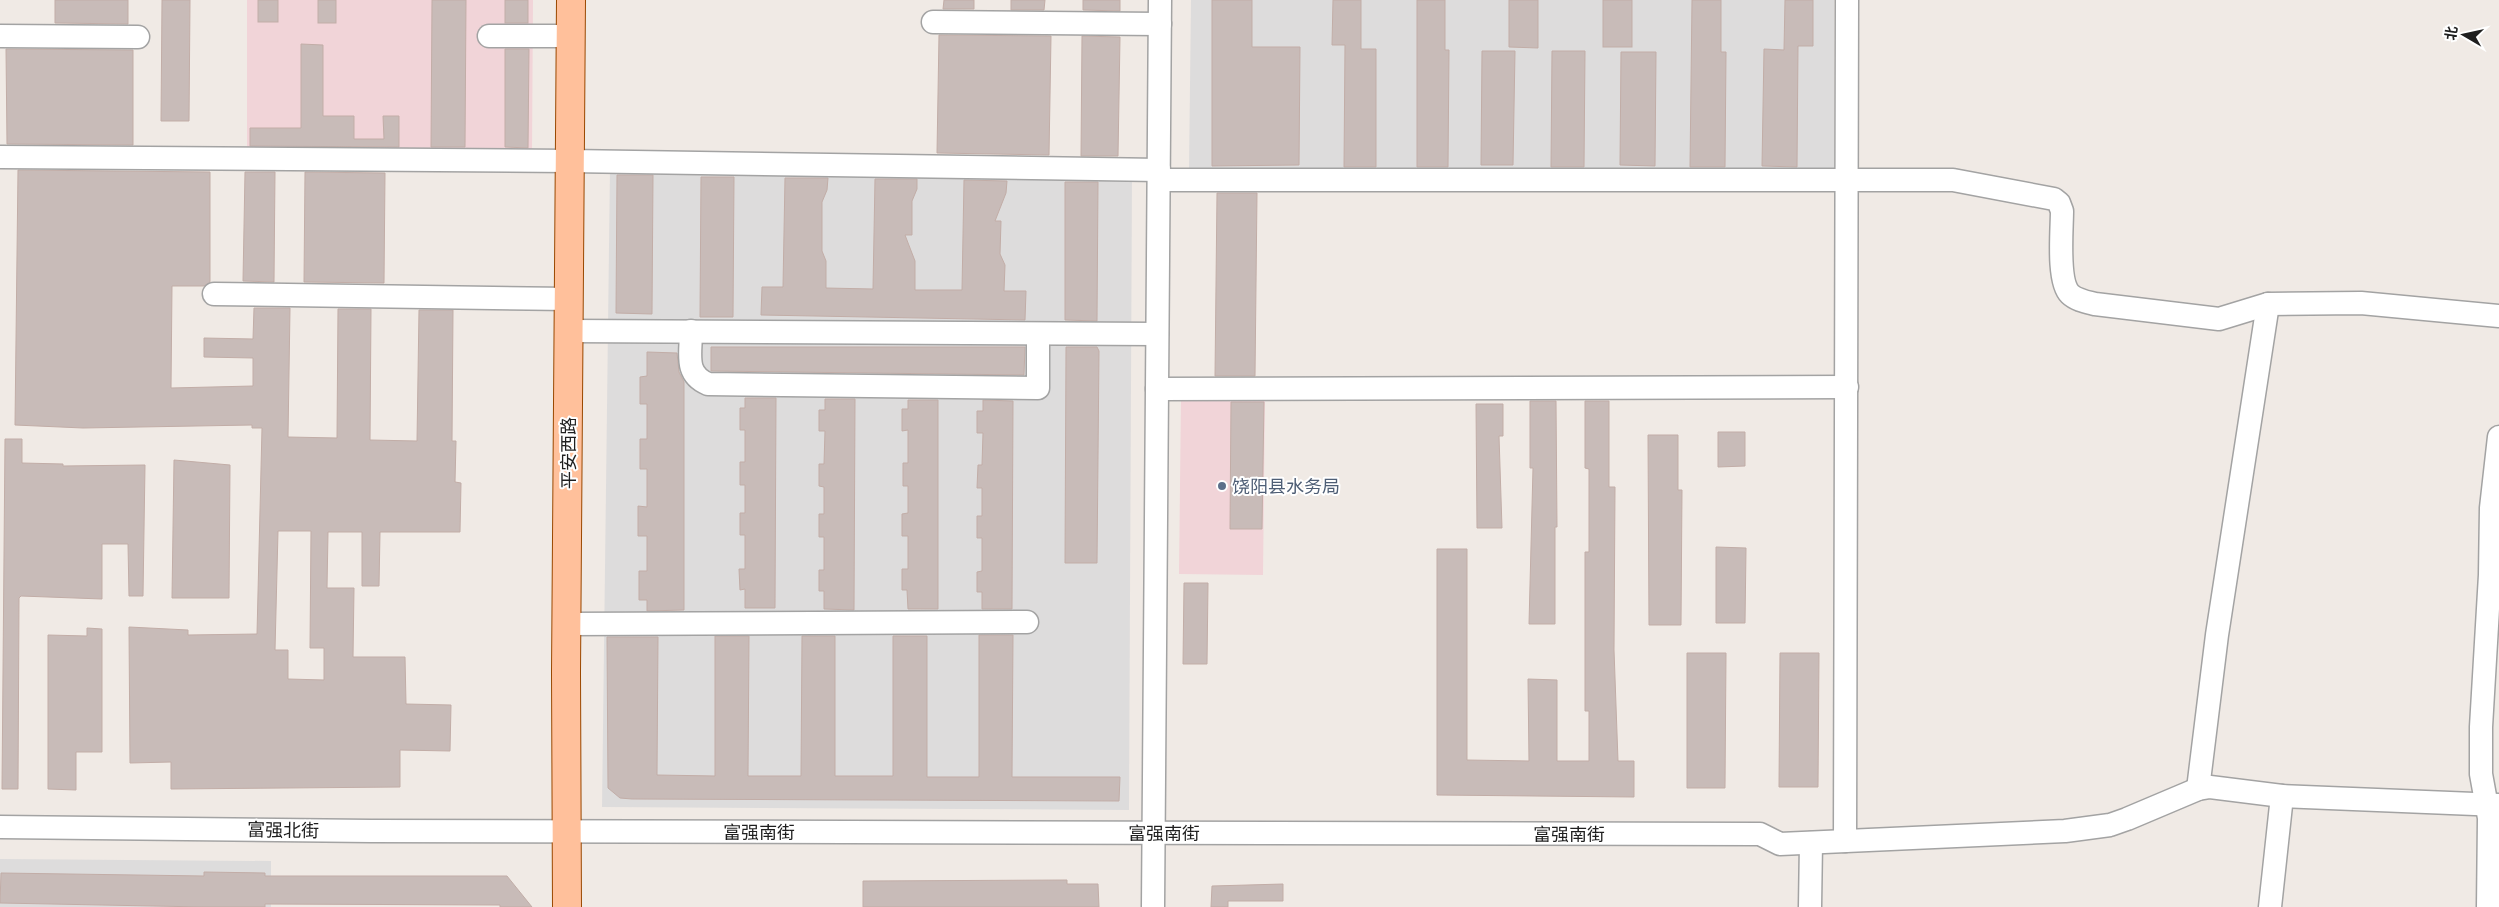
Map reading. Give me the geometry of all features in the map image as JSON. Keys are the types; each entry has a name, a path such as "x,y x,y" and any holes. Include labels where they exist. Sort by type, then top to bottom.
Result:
{"main road":[{"name":"平安西路","path":"567,907 566,624 571,0"}],"street":[{"path":"1153,907 1160,0"},
{"path":"1845,841 1847,0"},
{"path":"933,22 1160,24"},
{"path":"0,36 138,37"},
{"path":"488,36 571,36"},
{"path":"0,157 570,161 1159,175 1953,180 2054,199 2059,203 2062,211 2063,279 2068,293 2077,299 2096,304 2219,318 2268,304 2361,303 2499,316"},
{"path":"214,294 569,299"},
{"path":"2198,789 2216,635 2268,304"},
{"path":"569,331 1158,334"},
{"path":"692,331 691,371 697,380 708,384 1038,388 1038,334"},
{"path":"1157,390 1847,387"},
{"path":"2488,907 2489,818 2493,805 2481,755 2492,663 2491,508 2499,437"},
{"path":"566,624 1027,622"},
{"path":"1810,907 1811,843 2065,831 2101,826 2127,819 2198,789 2210,787 2282,796 2493,805"},
{"path":"2270,907 2282,796"},
{"name":"富强北街","path":"0,827 567,831"},
{"name":"富强南街","path":"567,831 1760,834 1780,844 1811,843"}],"shaded area":[{"path":"247,0 533,0 532,155 247,154"},
{"path":"1191,0 1834,0 1834,171 1189,169"},
{"path":"610,167 1132,177 1129,810 602,807"},
{"name":"饶阳县水务局","path":"1181,396 1265,397 1263,575 1179,574"},
{"path":"0,859 271,861 271,907 0,907"}],"building":[{"path":"55,0 128,0 128,24 55,23"},
{"path":"162,0 190,0 189,121 161,121"},
{"path":"258,0 278,0 278,22 258,22"},
{"path":"318,0 336,0 336,23 318,23"},
{"path":"432,0 466,0 465,147 431,147"},
{"path":"505,0 528,0 528,23 505,23"},
{"path":"944,0 974,0 974,9 943,9"},
{"path":"1011,0 1045,0 1044,10 1011,10"},
{"path":"1083,0 1120,0 1120,11 1083,10"},
{"path":"1212,0 1252,0 1252,47 1300,47 1299,165 1212,166"},
{"path":"1333,0 1361,0 1361,49 1376,49 1376,167 1344,167 1345,45 1332,45"},
{"path":"1417,0 1445,0 1445,50 1449,50 1448,167 1417,167"},
{"path":"1509,0 1538,0 1538,48 1509,47"},
{"path":"1603,0 1632,0 1632,47 1603,47"},
{"path":"1692,0 1721,0 1721,52 1726,52 1725,167 1690,167"},
{"path":"1785,0 1813,0 1813,46 1798,46 1797,167 1762,166 1764,49 1784,50"},
{"path":"939,35 1051,36 1049,155 937,153"},
{"path":"1082,36 1120,37 1118,156 1081,156"},
{"path":"301,44 323,45 323,116 354,116 354,139 384,139 383,116 399,116 399,147 250,146 250,128 301,128"},
{"path":"6,49 133,50 133,145 7,144"},
{"path":"505,49 529,49 528,148 505,147"},
{"path":"1482,51 1515,51 1513,165 1481,165"},
{"path":"1552,51 1585,51 1584,167 1551,167"},
{"path":"1621,52 1656,52 1655,166 1620,165"},
{"path":"18,170 210,172 210,282 204,286 172,286 171,388 253,386 253,358 204,357 204,338 253,339 254,308 290,308 288,437 337,438 338,309 371,309 370,440 417,441 419,310 453,310 452,441 456,441 455,482 461,483 460,532 380,532 379,586 362,586 362,532 328,532 327,588 354,588 353,657 405,657 406,704 451,705 450,751 400,750 400,787 171,789 171,762 130,763 129,627 188,630 188,635 257,634 262,428 252,428 252,425 83,428 15,425","holes":["278,531 311,531 310,648 324,648 324,680 288,679 288,650 275,650"]},
{"path":"245,172 275,172 274,282 243,281"},
{"path":"305,172 385,173 384,283 304,282"},
{"path":"617,175 653,175 652,314 616,313"},
{"path":"701,177 734,177 733,317 700,317"},
{"path":"785,178 828,178 827,190 822,202 822,251 826,261 826,288 873,289 875,179 917,179 917,189 912,201 912,235 905,235 915,261 915,290 962,290 964,180 1007,181 1006,193 995,221 1001,221 1000,254 1005,265 1004,291 1026,291 1025,320 761,315 762,287 783,287"},
{"path":"1065,182 1098,182 1097,321 1065,320"},
{"path":"1217,193 1257,193 1255,376 1215,376"},
{"path":"711,347 1025,347 1024,375 711,371"},
{"path":"1066,347 1097,347 1099,351 1097,563 1065,563"},
{"path":"647,352 677,353 679,372 684,382 684,610 647,611 647,600 639,600 639,571 647,571 647,536 638,536 638,506 647,507 647,469 640,469 640,439 647,439 647,404 640,404 640,377 647,376"},
{"path":"745,398 776,398 775,608 745,608 745,589 740,590 739,569 745,569 745,535 740,535 740,513 745,513 745,485 740,485 740,462 745,462 745,430 740,430 740,408 745,408"},
{"path":"825,399 855,399 854,610 824,609 824,591 819,591 819,570 824,570 824,537 819,537 819,514 824,514 824,487 819,486 819,464 824,464 825,431 819,431 819,410 825,410"},
{"path":"908,400 938,400 938,609 908,609 907,590 902,590 902,569 908,569 908,536 902,536 902,514 908,513 908,486 903,486 903,463 908,463 908,430 902,431 902,409 908,409"},
{"path":"983,400 1013,401 1012,609 982,609 982,592 977,592 977,572 982,571 982,538 977,538 977,516 982,516 982,488 977,488 978,465 982,465 983,433 977,433 977,411 983,411"},
{"path":"1530,401 1556,401 1557,527 1555,527 1555,624 1529,624 1533,468 1530,468"},
{"path":"1585,401 1609,401 1609,487 1615,487 1614,650 1618,761 1634,761 1634,797 1437,795 1437,549 1467,549 1467,760 1529,761 1528,679 1557,680 1557,761 1589,761 1589,711 1585,711 1585,552 1589,552 1589,469 1585,468"},
{"path":"1231,402 1264,402 1262,529 1230,529"},
{"path":"1476,404 1503,404 1503,436 1499,436 1502,528 1477,528"},
{"path":"1718,432 1745,432 1745,466 1718,467"},
{"path":"1648,435 1678,435 1678,490 1682,490 1681,625 1649,625"},
{"path":"5,439 22,439 22,463 63,464 63,466 145,465 143,596 129,596 128,544 102,544 102,599 21,596 19,598 18,789 2,789"},
{"path":"174,460 230,465 229,598 172,598"},
{"path":"1716,547 1746,548 1745,623 1716,623"},
{"path":"1184,583 1208,583 1207,664 1183,664"},
{"path":"87,628 102,629 102,752 76,752 76,790 48,789 48,635 87,636"},
{"path":"979,635 1013,635 1012,777 1120,777 1119,801 632,799 620,798 608,788 607,637 658,637 657,775 715,776 715,636 749,636 748,776 801,776 802,636 835,636 835,776 893,776 893,636 927,636 927,777 979,777"},
{"path":"1687,653 1726,653 1725,788 1687,788"},
{"path":"1780,653 1819,653 1818,787 1779,787"},
{"path":"204,872 265,873 265,876 507,876 532,907 500,907 500,905 265,904 265,907 204,907 0,903 1,873 204,876"},
{"path":"1067,880 1067,884 1098,884 1099,907 863,907 863,881"},
{"path":"1283,884 1283,901 1228,901 1228,907 1211,907 1212,886"}],"place":[{"name":"饶阳县水务局","path":"1222,486"}]}
